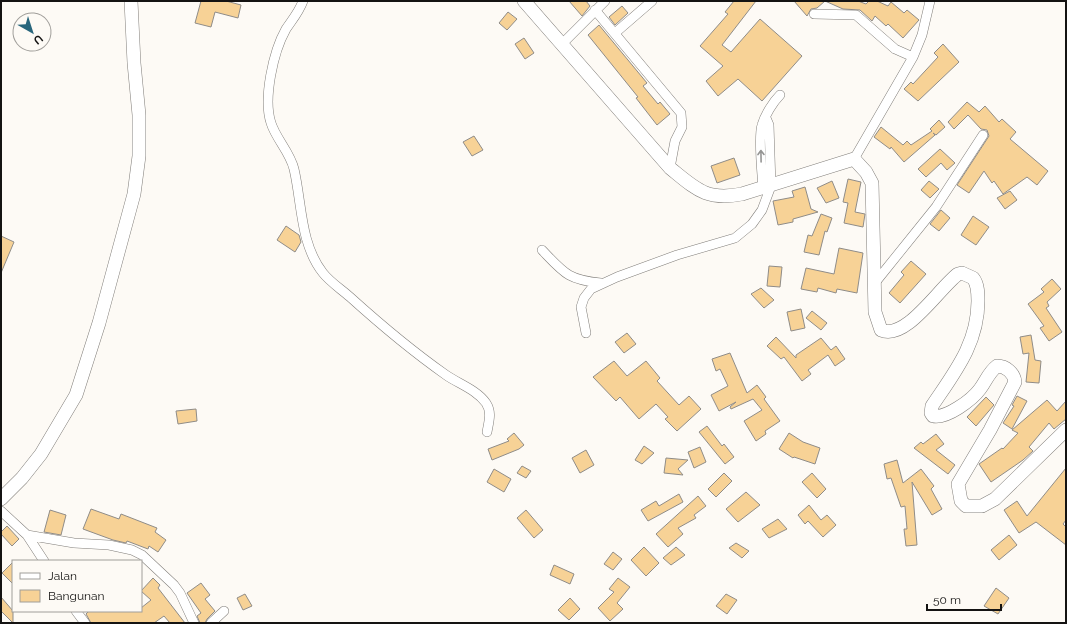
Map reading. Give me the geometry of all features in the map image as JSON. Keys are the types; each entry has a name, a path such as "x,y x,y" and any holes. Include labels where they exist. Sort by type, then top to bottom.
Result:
{"street":[{"path":"1,499 22,478 41,454 76,395 97,330 134,194 139,156 140,115 134,63 130,1"},
{"path":"303,1 299,11 286,30 278,49 271,77 268,107 271,124 293,166 308,242 317,264 324,274 381,325 448,376 479,395 486,403 490,412 487,432"},
{"path":"524,1 562,42 670,168 694,188 713,196 732,196 767,189 854,159 913,57 922,35 930,1"},
{"path":"562,42 605,1"},
{"path":"615,33 652,1"},
{"path":"595,10 681,113 682,127 675,141 670,168"},
{"path":"814,14 856,15 895,49 913,57"},
{"path":"586,333 581,307 584,298 591,289 601,283 677,255 735,238 752,224 762,210 767,189 769,125 766,118 774,101 780,95"},
{"path":"874,284 936,207 983,135"},
{"path":"854,159 866,172 872,183 875,312 878,326 881,330 886,332 896,331 907,325 958,274 962,273 976,281 978,310 972,340 957,370 932,406 931,413 933,416 943,417 969,400 981,388 989,374 997,366 1005,368 1011,373 1015,382 958,484 961,501 966,506 971,507 982,506 995,499 1066,430"},
{"path":"542,250 561,271 572,278 601,283"},
{"path":"1,511 27,535 43,560"},
{"path":"27,535 74,543 109,545 132,550 142,555 154,564 177,589 194,623"},
{"path":"211,623 224,611"},
{"path":"77,612 85,623"}],"building":[{"path":"201,1 226,1 241,5 238,18 215,12 211,27 195,23"},
{"path":"569,1 586,1 590,6 582,16"},
{"path":"734,1 756,1 722,45 731,52 760,19 802,56 762,101 738,79 718,96 706,81 723,66 700,46 728,14 725,12"},
{"path":"794,1 825,1 817,8 811,9 807,16"},
{"path":"825,1 858,1 866,4 869,1 877,1 888,6 891,2 904,13 907,10 919,20 903,38 888,24 886,26 875,16 872,21 860,10 843,9"},
{"path":"622,6 628,13 615,25 609,17"},
{"path":"508,12 517,19 507,30 499,23"},
{"path":"599,25 647,83 643,86 658,104 660,102 670,114 657,125 636,98 638,97 588,35"},
{"path":"524,38 534,53 525,59 515,44"},
{"path":"943,44 959,62 918,101 904,89 911,82 913,84 938,57 934,53"},
{"path":"967,102 979,112 985,106 999,122 1002,119 1016,132 1010,139 1048,171 1037,185 1027,177 1003,194 994,181 992,183 984,171 969,193 957,185 989,136 987,130 981,129 968,115 954,129 948,122"},
{"path":"939,120 945,127 936,135 933,133 935,135 904,162 891,147 890,149 874,137 881,127 903,145 907,141 911,145 932,131 930,129"},
{"path":"474,136 483,150 472,156 463,142"},
{"path":"940,149 955,163 947,170 941,163 926,177 918,169"},
{"path":"734,158 740,175 717,183 711,166"},
{"path":"848,179 861,182 855,212 865,214 863,227 844,223 848,203 843,202"},
{"path":"832,181 839,198 826,203 817,188"},
{"path":"929,181 939,189 930,198 921,190"},
{"path":"805,187 811,209 818,212 793,219 793,222 778,225 773,201 794,197 792,191"},
{"path":"1010,191 1017,200 1005,209 997,198"},
{"path":"941,210 950,218 939,231 930,224"},
{"path":"821,214 832,218 827,232 825,231 819,255 804,252 808,235 812,236"},
{"path":"973,216 989,227 976,245 961,235"},
{"path":"286,226 299,235 301,242 295,252 277,240"},
{"path":"1,236 14,242 1,273"},
{"path":"839,248 863,253 857,293 837,289 836,293 818,288 817,292 801,289 806,268 834,274"},
{"path":"911,261 926,274 900,303 889,293 904,275 901,272"},
{"path":"769,266 782,267 780,287 767,286"},
{"path":"1052,279 1061,289 1047,302 1049,306 1046,308 1062,332 1049,341 1040,328 1044,326 1028,304 1044,292 1041,289"},
{"path":"761,288 774,300 764,308 751,294"},
{"path":"801,309 805,328 791,331 787,312"},
{"path":"812,311 827,323 821,330 806,318"},
{"path":"627,333 636,344 624,353 615,342"},
{"path":"1031,335 1035,360 1041,361 1039,383 1026,382 1029,353 1023,354 1020,337"},
{"path":"776,337 796,358 796,355 821,338 831,350 836,346 845,359 835,366 828,355 808,370 811,374 802,381 784,357 781,359 767,346"},
{"path":"730,353 747,393 757,385 766,397 764,399 780,421 765,431 766,434 756,441 744,421 762,410 753,399 731,409 730,407 736,402 719,411 711,395 728,386 720,369 716,371 712,359"},
{"path":"614,361 627,376 646,361 660,378 657,381 679,405 689,396 701,409 677,431 665,419 668,417 656,404 639,419 620,397 616,401 593,377"},
{"path":"1017,396 1027,401 1012,429 1003,423 1014,406 1012,405"},
{"path":"986,397 994,405 976,426 967,417"},
{"path":"1047,400 1057,411 1066,401 1066,419 1054,429 1049,423 1029,447 1033,451 1023,460 991,482 979,464 1002,448 1003,449 1018,433 1012,430"},
{"path":"196,409 197,421 178,424 176,411"},
{"path":"707,426 722,446 724,444 734,457 725,464 699,432"},
{"path":"514,433 524,445 519,449 492,460 488,449 509,441 507,439"},
{"path":"789,433 803,442 820,448 815,464 794,457 793,458 779,449"},
{"path":"936,434 944,444 936,450 955,465 948,474 914,448 921,442 923,444"},
{"path":"644,446 654,453 642,464 635,460"},
{"path":"700,447 706,462 694,468 688,452"},
{"path":"586,450 594,465 580,473 572,458"},
{"path":"666,458 688,460 678,469 683,475 664,473"},
{"path":"897,460 903,483 921,469 934,486 931,489 942,509 932,515 912,482 917,545 906,546 904,529 907,529 905,506 901,507 891,478 887,479 884,464"},
{"path":"522,466 531,471 526,478 517,473"},
{"path":"1066,468 1066,520 1063,524 1066,527 1066,545 1036,522 1019,533 1004,510 1017,501 1027,516"},
{"path":"494,469 511,479 504,492 487,482"},
{"path":"724,473 732,481 716,497 708,489"},
{"path":"812,473 826,489 817,498 802,482"},
{"path":"746,492 760,505 738,522 726,509"},
{"path":"679,494 683,502 648,521 641,510 656,501 659,506"},
{"path":"698,496 706,506 694,515 696,518 678,528 683,534 668,547 656,534"},
{"path":"809,505 821,520 827,515 836,525 823,537 808,521 805,524 798,515"},
{"path":"91,509 119,519 121,514 157,528 155,532 166,540 158,552 149,546 148,549 127,541 126,543 113,540 83,529"},
{"path":"50,510 66,515 61,535 44,532"},
{"path":"526,510 543,530 534,538 517,518"},
{"path":"778,519 787,529 769,538 762,529"},
{"path":"7,526 19,539 12,546 1,534"},
{"path":"1009,535 1017,545 999,560 991,550"},
{"path":"736,543 749,551 742,558 729,548"},
{"path":"644,547 659,563 646,576 631,560"},
{"path":"676,547 685,555 671,565 663,558"},
{"path":"613,552 622,559 613,570 604,564"},
{"path":"12,563 12,583 2,573"},
{"path":"554,565 574,574 570,584 550,575"},
{"path":"153,578 160,585 158,588 185,623 170,623 164,616 154,623 91,623 86,614 88,612 142,612 142,607 151,600 142,592 142,590"},
{"path":"618,578 630,587 617,603 623,609 610,621 598,608 614,592 609,589"},
{"path":"201,583 210,595 205,599 215,611 205,623 200,623 197,616 201,613 187,593"},
{"path":"996,588 1009,598 998,614 984,606"},
{"path":"245,594 252,606 243,610 237,598"},
{"path":"726,594 737,600 727,614 716,606"},
{"path":"1,597 13,612 13,623 1,611"},
{"path":"570,598 580,609 569,620 558,610"}]}
